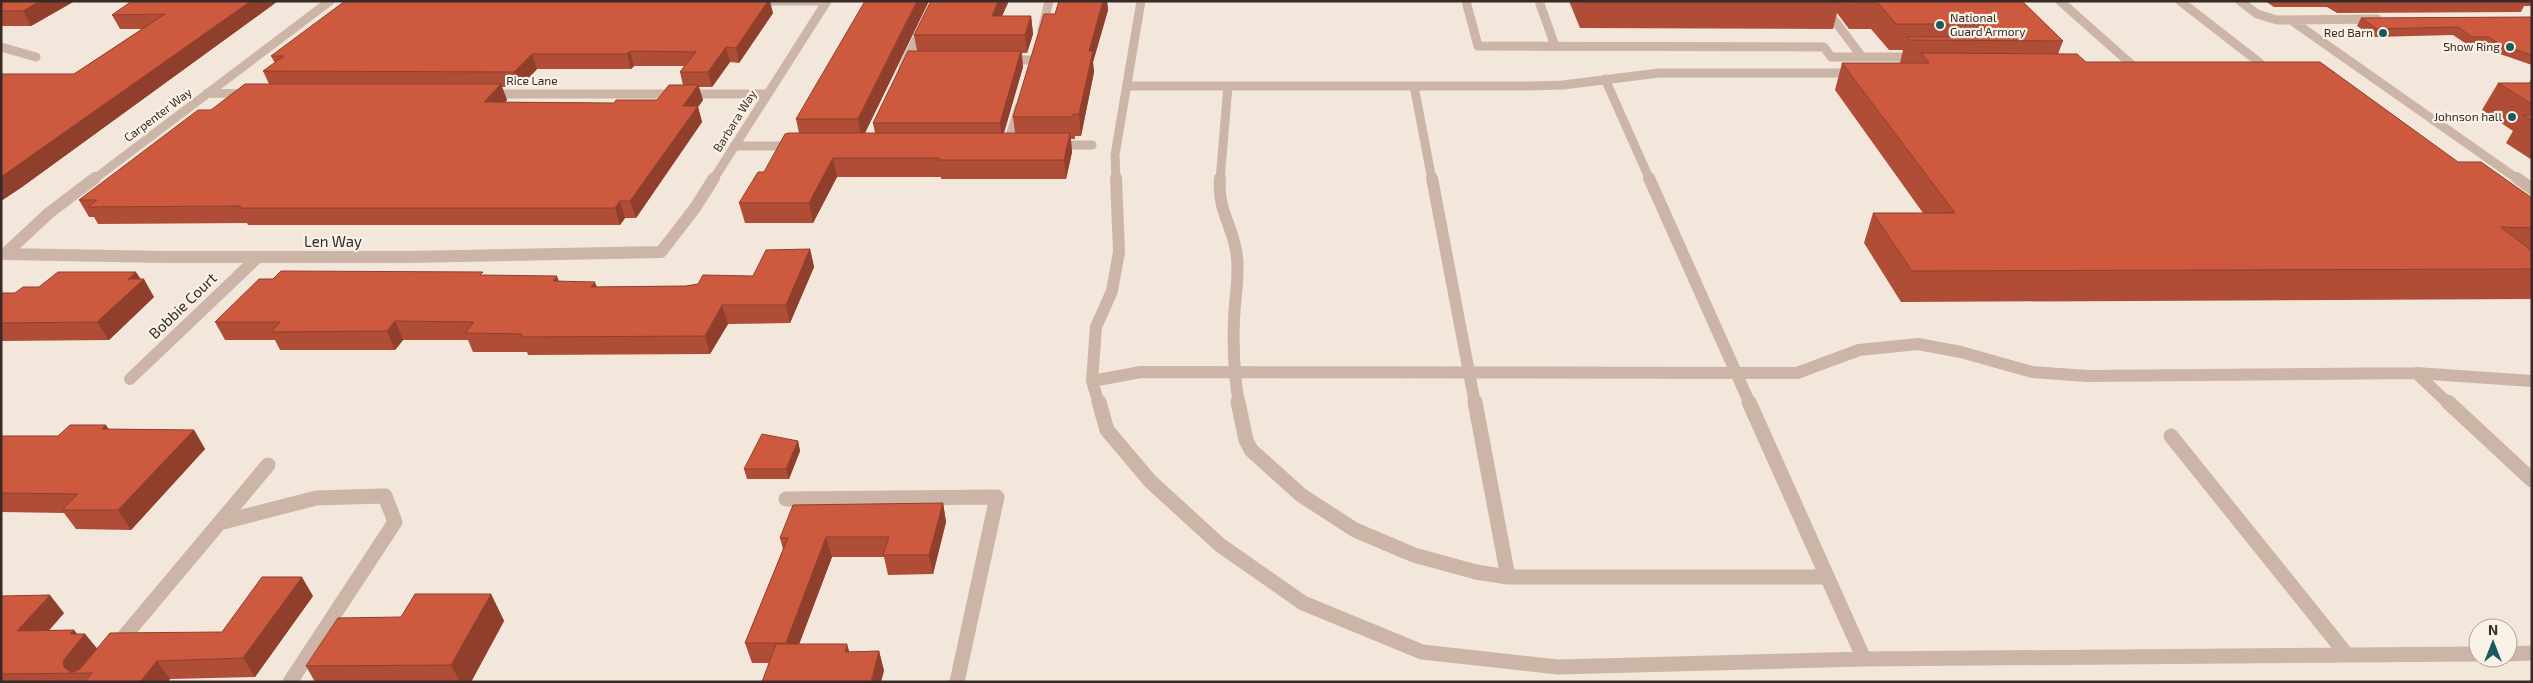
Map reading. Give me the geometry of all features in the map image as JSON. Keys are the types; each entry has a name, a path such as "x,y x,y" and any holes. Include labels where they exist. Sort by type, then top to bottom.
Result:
{"street":[{"name":"Carpenter Way","path":"5,254 49,213 330,1"},
{"path":"739,2 827,1"},
{"name":"Barbara Way","path":"661,252 696,208 827,1"},
{"path":"899,77 912,60 935,1"},
{"path":"994,60 1034,56 1049,1"},
{"path":"1142,1 1115,155 1119,252 1112,291 1096,327 1092,381 1107,430 1150,481 1220,544 1303,603 1422,652 1558,667 1864,659 2468,654"},
{"path":"1466,1 1478,46 1824,47 1831,57 1927,57"},
{"path":"1539,1 1555,46"},
{"path":"1820,1 1862,57"},
{"path":"2060,1 2147,74 2128,74"},
{"path":"2180,1 2260,64 2260,70 2246,72"},
{"path":"2240,1 2266,18 2291,20 2388,19"},
{"path":"2291,20 2532,190"},
{"path":"1,47 36,57"},
{"path":"1126,88 1563,85 1659,73 1869,73"},
{"path":"1605,79 1864,659"},
{"path":"1228,86 1219,202 1233,235 1238,276 1234,323 1236,391 1250,450 1283,481 1338,520 1397,551 1440,565 1508,577 1827,577"},
{"path":"1414,86 1508,577"},
{"path":"208,94 257,94"},
{"name":"Rice Lane","path":"477,94 767,94"},
{"path":"1007,146 1022,98"},
{"path":"1045,146 1092,145"},
{"path":"734,146 810,146"},
{"name":"Len Way","path":"5,254 91,257 258,257 565,256 661,252"},
{"name":"Bobbie Court","path":"130,379 258,257"},
{"path":"1092,381 1141,372 1797,373 1867,348 1918,344 1961,352 2032,372 2087,376 2416,373 2532,381"},
{"path":"2416,373 2532,480"},
{"path":"2171,436 2347,655"},
{"path":"106,659 268,465"},
{"path":"219,523 316,498 385,496 395,522 290,682"},
{"path":"786,499 997,496 957,682"},
{"path":"2518,654 2532,654"}],"building":[{"path":"1,1 40,1 23,11 1,11"},
{"path":"132,1 251,1 1,177 1,74 74,74 165,14 112,15"},
{"path":"345,1 768,1 736,48 726,47 708,72 680,72 696,52 630,51 627,54 532,54 514,72 263,71 284,56 271,56"},
{"path":"865,1 917,1 858,119 796,119"},
{"path":"931,1 998,1 992,16 1031,16 1025,35 914,35"},
{"path":"1059,1 1103,1 1089,51 1093,51 1079,114 1073,114 1073,117 1013,117 1044,14 1055,14"},
{"path":"1583,1 1838,1 1839,3 1583,3"},
{"path":"1854,1 2022,1 2063,41 1910,40 1907,37 1982,37 1987,34 1988,30 1982,24 1896,24 1878,3 1856,3"},
{"path":"2532,17 2532,55 2501,45 2489,37 2472,37 2458,27 2377,29 2361,18"},
{"path":"908,51 1021,51 1000,123 873,123"},
{"path":"1921,53 2077,54 2086,62 2320,62 2458,162 2481,162 2532,198 2532,228 2501,227 2532,251 2532,269 1912,271 1873,213 1955,213 1842,63 1929,63"},
{"path":"2498,83 2532,83 2532,104"},
{"path":"245,84 501,84 484,102 614,103 616,100 657,100 669,85 698,85 683,106 698,106 630,201 620,201 615,208 88,207 97,200 79,200 198,110 211,110"},
{"path":"2523,115 2532,115 2532,121"},
{"path":"1070,133 1064,160 833,158 809,203 739,203 758,172 764,172 785,134"},
{"path":"810,249 786,305 722,305 705,336 520,337 522,334 465,333 474,322 395,321 387,331 271,332 280,322 215,322 259,279 273,279 281,271 483,272 480,275 557,276 553,281 595,282 591,287 686,286 698,284 703,275 753,276 766,250"},
{"path":"58,272 136,272 128,279 144,279 97,322 1,323 1,293 15,293 23,287 39,287"},
{"path":"70,425 106,425 102,429 194,430 118,510 62,510 78,494 1,493 1,436 58,436"},
{"path":"762,434 798,441 786,469 744,469"},
{"path":"943,503 929,555 883,555 889,537 826,537 786,643 745,643 788,538 780,538 793,505"},
{"path":"262,577 302,577 243,658 157,661 140,682 85,682 92,673 1,674 1,596 50,595 17,631 74,630 70,634 85,634 63,661 64,667 71,673 80,669 110,633 222,632"},
{"path":"415,594 491,594 451,665 306,666 338,618 401,617"},
{"path":"776,644 847,644 845,652 879,651 871,682 762,682"}],"place":[{"name":"National Guard Armory","path":"1940,25"},
{"name":"Red Barn","path":"2383,33"},
{"name":"Show Ring","path":"2510,47"},
{"name":"Johnson hall","path":"2512,117"}]}
